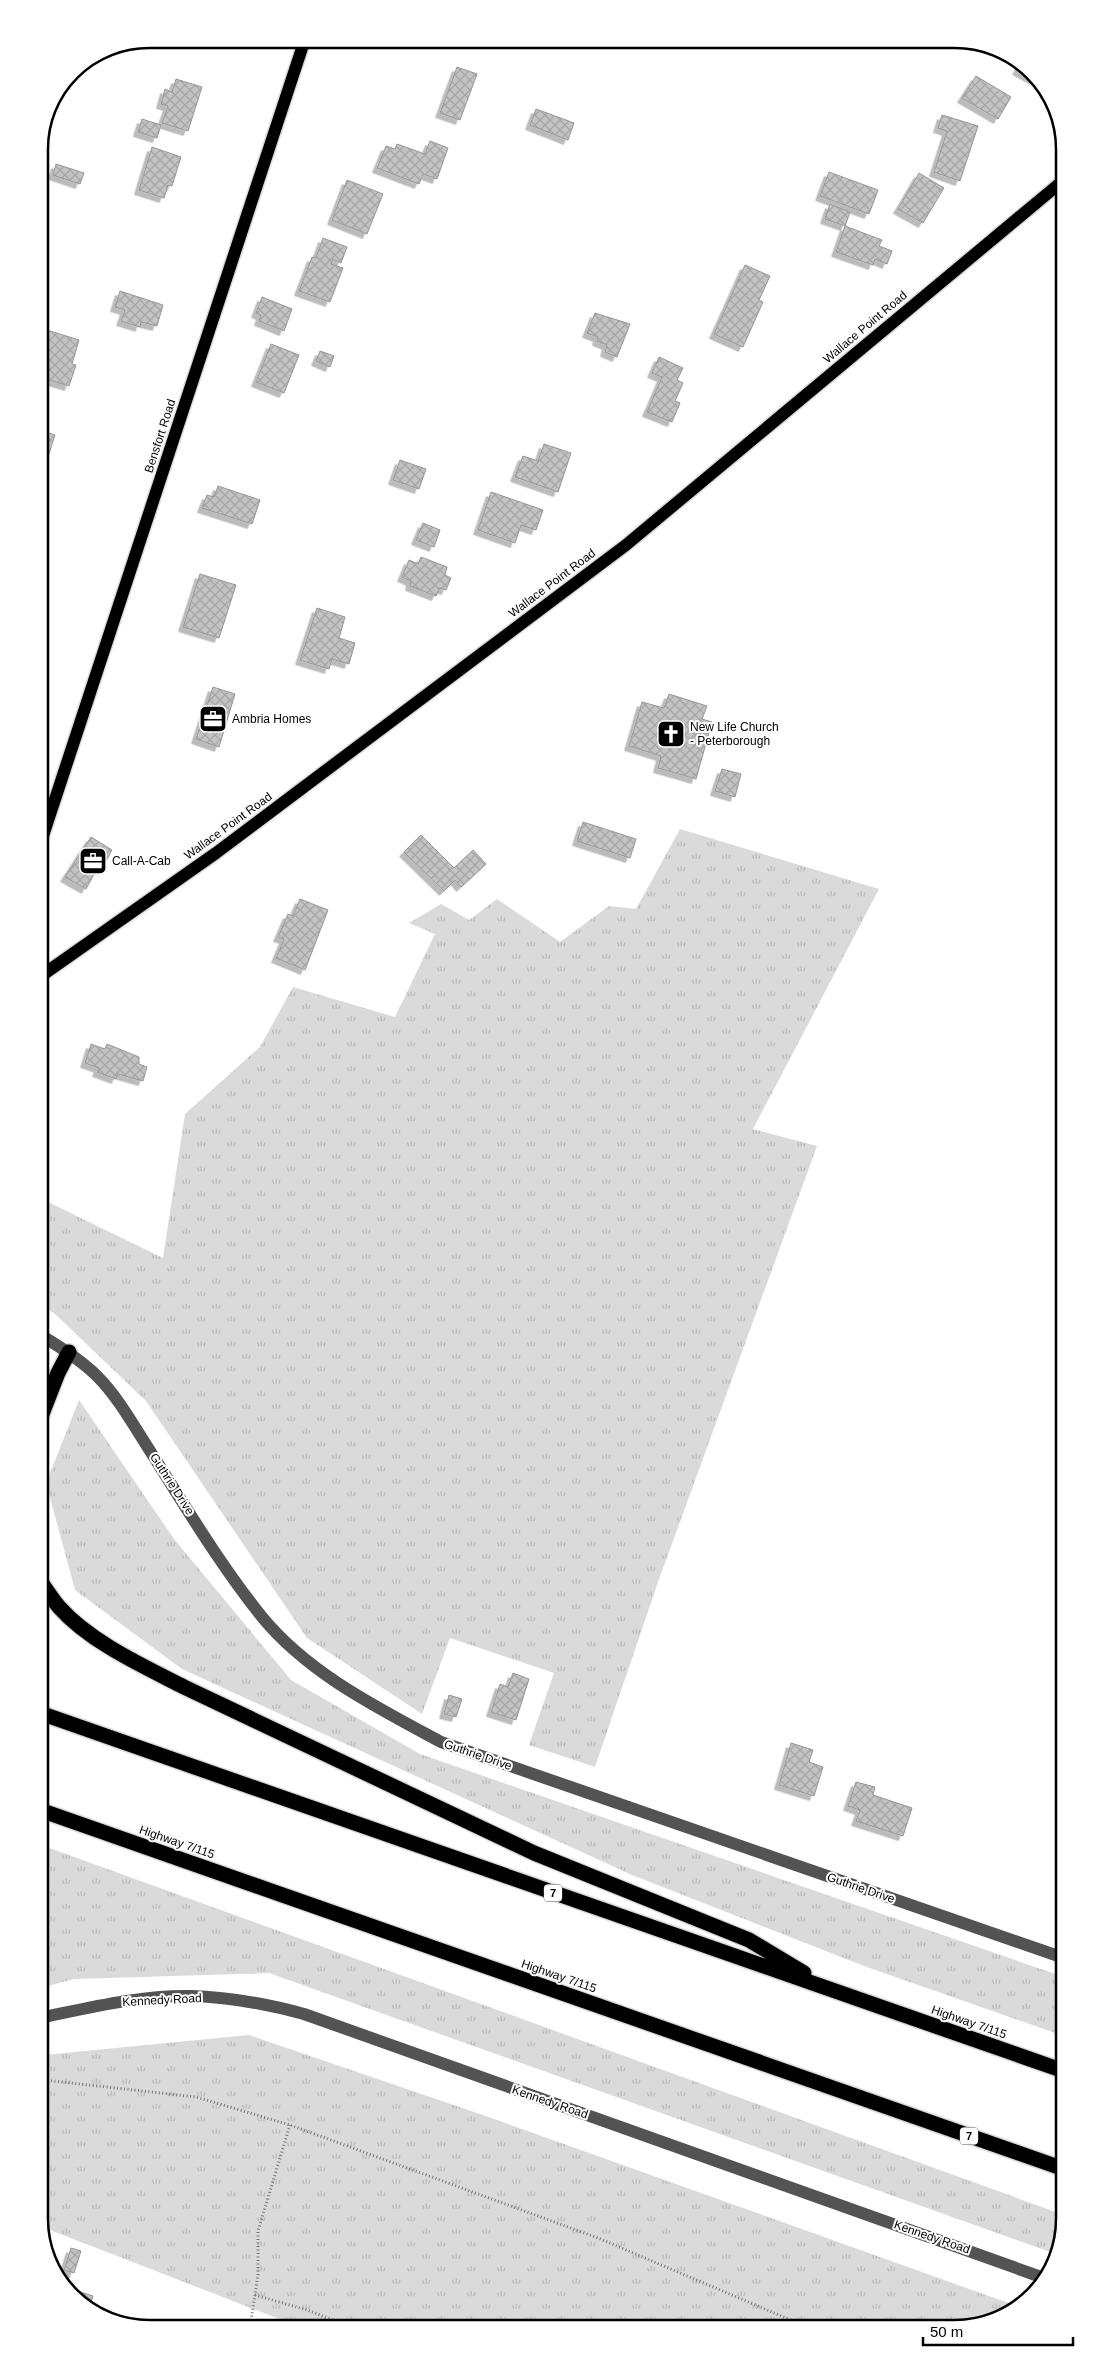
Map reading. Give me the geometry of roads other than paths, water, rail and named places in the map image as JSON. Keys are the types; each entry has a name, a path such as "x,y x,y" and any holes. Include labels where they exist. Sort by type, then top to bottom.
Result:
{"highway":[{"path":"48,1399 69,1352"},
{"path":"48,1592 59,1607 84,1629 137,1663 534,1852 749,1940 831,1990"},
{"name":"Highway 7/115","path":"48,1716 1056,2068"},
{"name":"Highway 7/115","path":"48,1812 1056,2166"},
{"path":"874,2103 1056,2177"}],"main road":[{"name":"Bensfort Road","path":"48,821 301,48"},
{"name":"Wallace Point Road","path":"48,971 216,853 626,544 1056,186"}],"street":[{"name":"Guthrie Drive","path":"48,1340 69,1352 98,1377 125,1411 229,1573 264,1618 295,1650 353,1694 441,1742 1056,1955"},
{"name":"Kennedy Road","path":"48,2016 134,2000 172,1997 191,1996 263,2003 322,2021 1010,2264 1038,2276"}],"place":[{"name":"Ambria Homes","path":"213,719"},
{"name":"New Life Church - Peterborough","path":"671,734"},
{"name":"Call-A-Cab","path":"93,861"}]}
